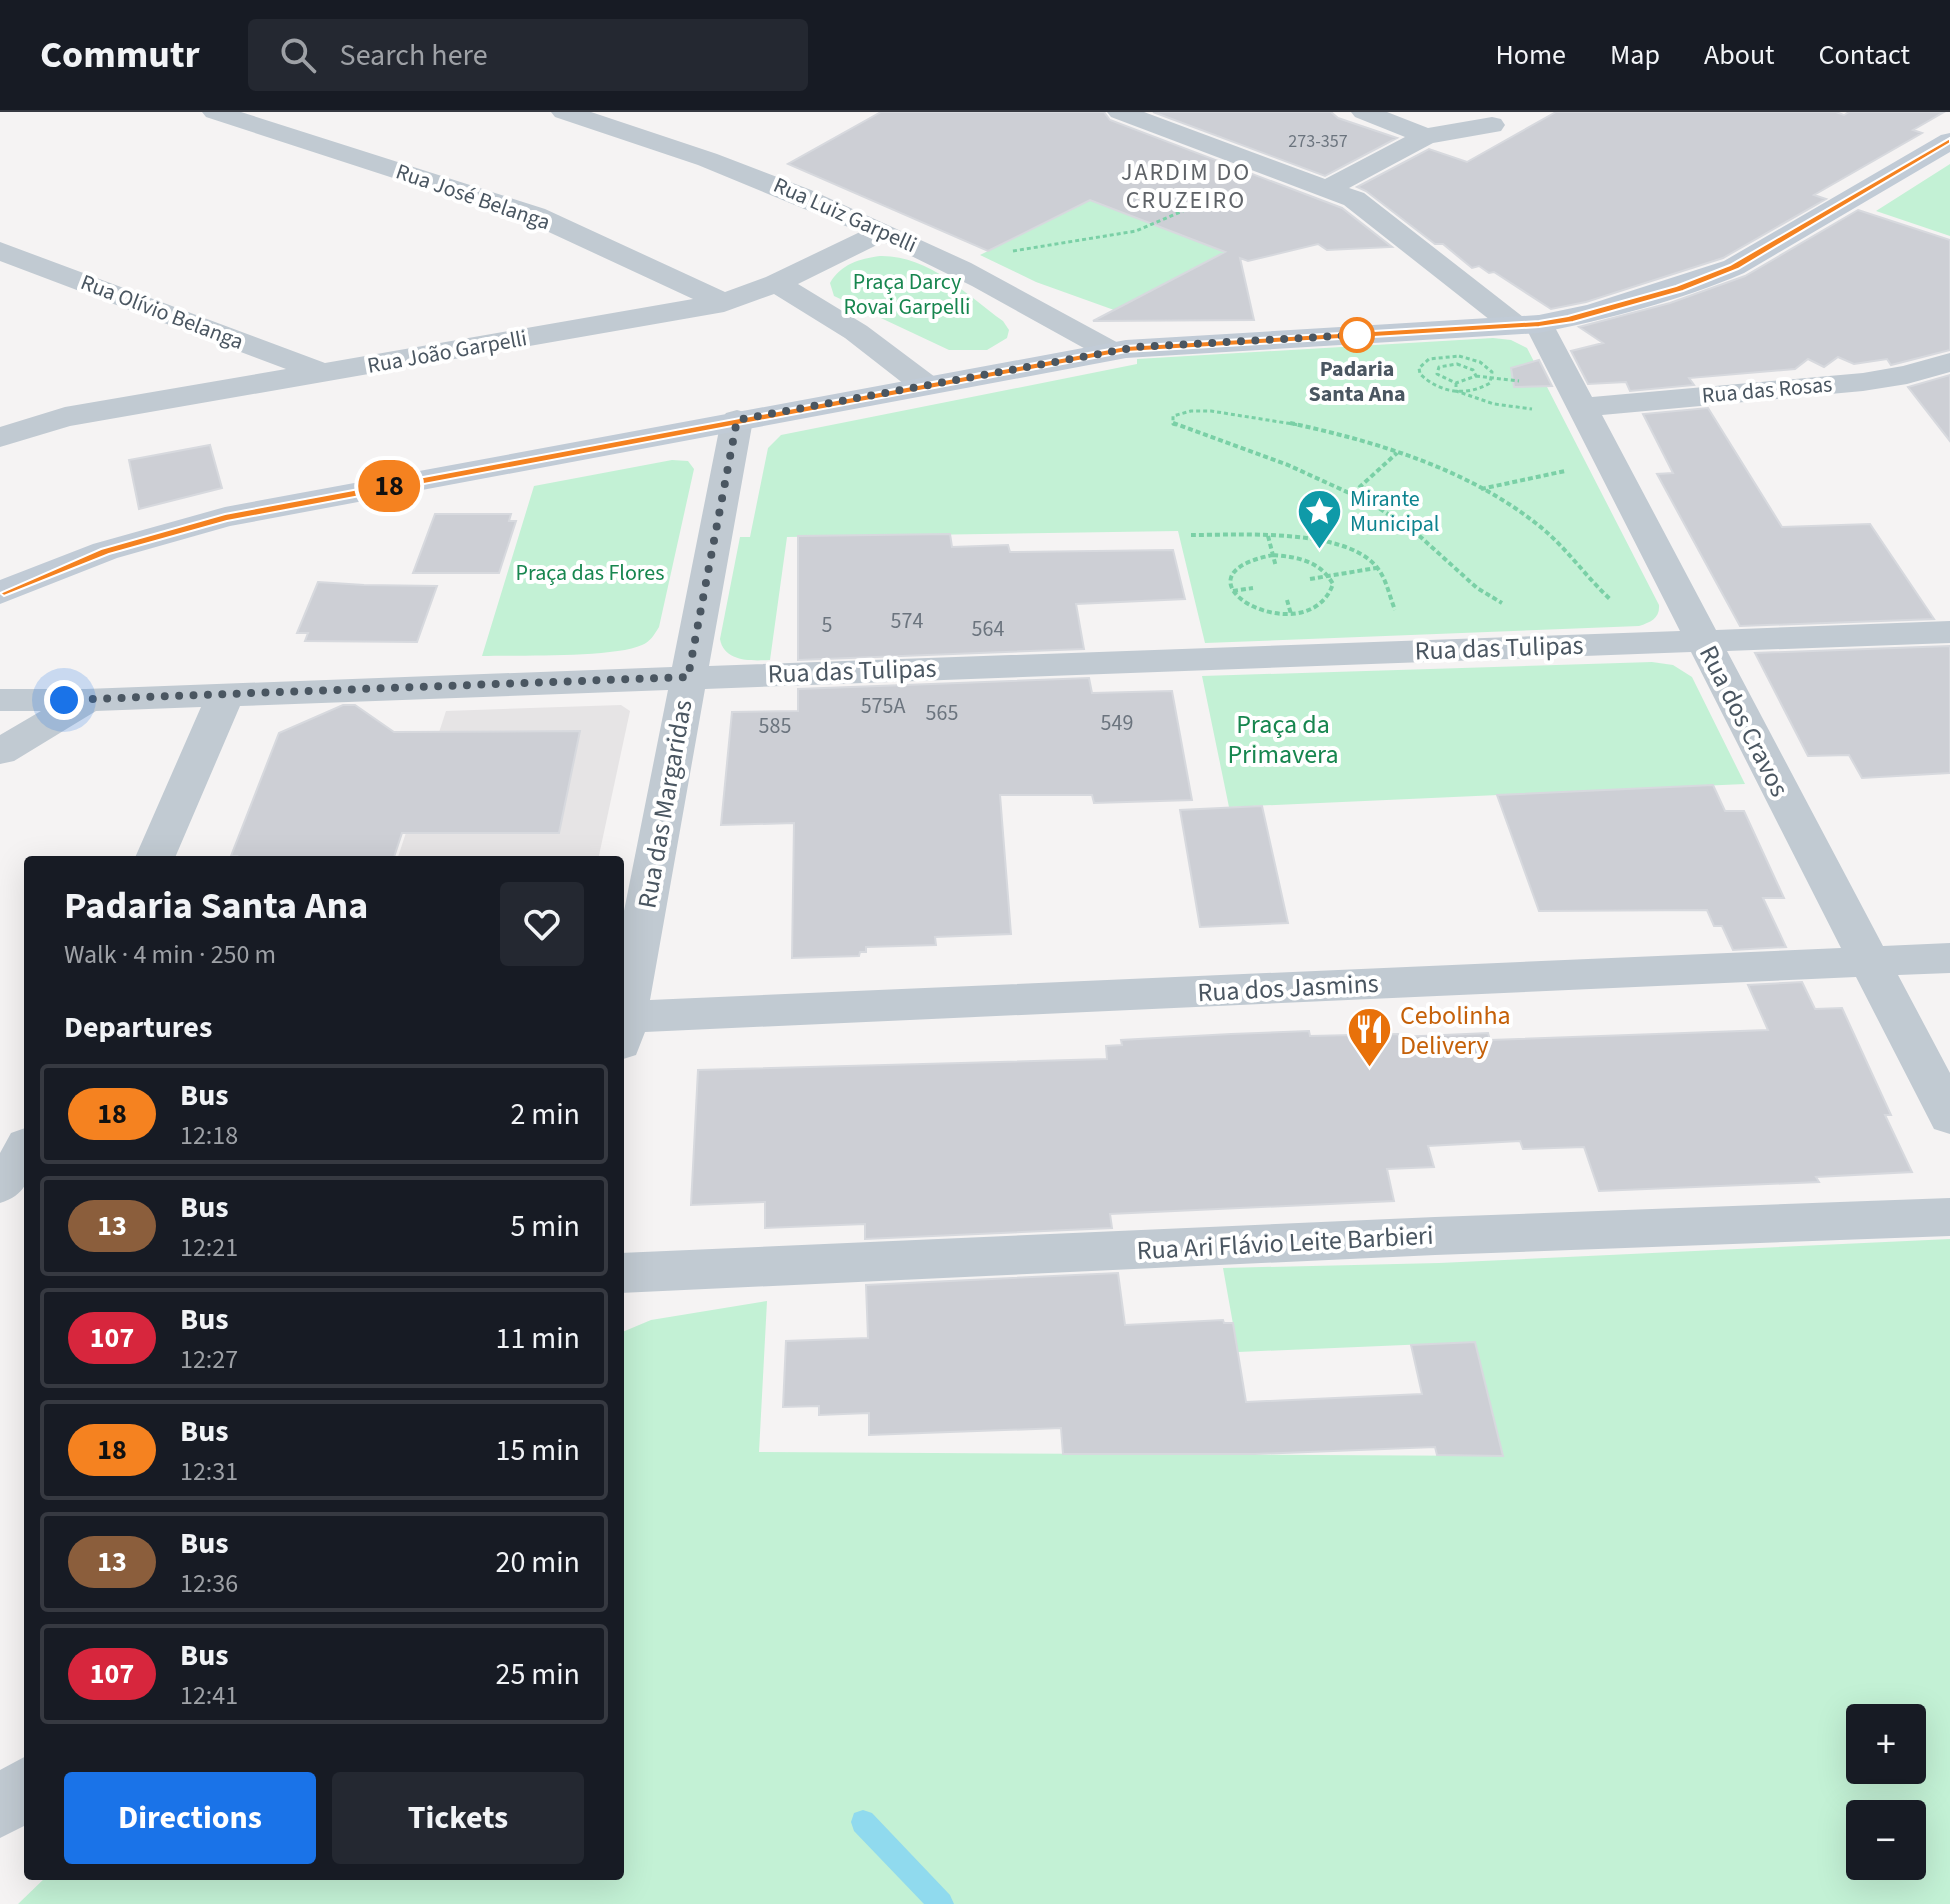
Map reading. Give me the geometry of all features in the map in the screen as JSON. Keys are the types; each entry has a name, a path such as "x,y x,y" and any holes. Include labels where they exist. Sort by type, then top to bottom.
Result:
{"street":[{"name":"Rua José Belanga","path":"215,112 535,215 724,303"},
{"name":"Rua Luiz Garpelli","path":"564,112 717,162 882,232 964,270 1111,351"},
{"path":"1120,112 1328,188 1367,207 1527,325"},
{"path":"1364,112 1426,136"},
{"path":"1328,188 1426,136 1492,125"},
{"path":"0,593 105,551 225,517 1111,351 1155,345 1527,325 1593,313 1717,274 1950,141"},
{"name":"Rua João Garpelli","path":"0,437 65,417 724,303 776,283 882,232"},
{"name":"Rua Olívio Belanga","path":"0,251 324,373"},
{"path":"776,283 856,332 924,384"},
{"name":"Rua dos Cravos","path":"1527,325 1582,407 1950,1117"},
{"name":"Rua das Rosas","path":"1582,407 1863,382 1948,364"},
{"name":"Rua das Margaridas","path":"624,1026 737,420"},
{"name":"Rua das Tulipas","path":"0,701 1950,632"},
{"path":"156,856 226,694"},
{"path":"2,751 86,700"},
{"path":"0,701 9,712 11,732 2,751"},
{"name":"Rua dos Jasmins","path":"624,1031 1950,958"},
{"path":"0,1185 24,1152"},
{"name":"Rua Ari Flávio Leite Barbieri","path":"624,1273 1950,1217"},
{"path":"0,1809 24,1788"}],"path":[{"path":"964,270 1015,250 1136,231 1230,190 1271,182 1287,173"},
{"path":"1493,378 1487,366 1470,358 1447,355 1423,364 1420,374 1425,380 1494,404 1539,410"},
{"path":"1476,376 1522,382"},
{"path":"1456,391 1485,387 1493,378"},
{"path":"1456,383 1456,391"},
{"path":"1513,606 1480,592 1441,552 1399,520 1353,493 1252,450 1173,424 1173,416 1198,410 1273,420 1339,434 1398,452 1481,489 1536,524 1570,554 1609,599"},
{"path":"1353,493 1398,452"},
{"path":"1481,489 1569,470"},
{"path":"1191,535 1268,536 1344,548 1364,555 1377,568 1397,618"},
{"path":"1268,536 1276,567"},
{"path":"1273,555 1307,560 1329,576 1333,584 1327,600 1317,607 1290,613 1256,608 1242,601 1229,583 1236,567 1259,557 1273,555"},
{"path":"1310,579 1377,568"},
{"path":"1232,591 1253,588"},
{"path":"1287,600 1290,613"}],"shaded area":[{"path":"621,705 630,711 599,856 398,856 446,711"}],"green space":[{"path":"1950,164 1950,236 1876,211"},
{"path":"1092,199 1225,252 1114,310 1036,282 980,255"},
{"name":"Praça Darcy Rovai Garpelli","path":"880,256 915,262 946,278 1003,321 1009,330 1007,338 987,350 949,350 834,296 830,283 840,271 858,261"},
{"path":"1493,338 1511,340 1527,348 1659,605 1658,613 1651,621 1639,626 1205,643 1178,531 787,537 770,660 739,658 723,647 720,639 740,537 750,537 768,448 781,435 1137,364 1137,359"},
{"name":"Praça das Flores","path":"672,460 688,461 694,469 659,627 650,640 629,649 610,652 482,656 534,486"},
{"name":"Praça da Primavera","path":"1652,662 1673,665 1692,677 1745,784 1229,807 1202,676"},
{"path":"1950,1239 1950,1904 18,1904 43,1880 624,1880 624,1331 651,1320 767,1301 759,1452 1503,1456 1475,1342 1238,1352 1223,1268 1439,1263"}],"building":[{"path":"881,112 1104,112 1110,120 1342,208 1392,247 1327,250 1318,244 1248,261 1240,258 1254,320 1093,321 1225,252 1090,200 988,251 788,164"},
{"path":"1153,112 1331,112 1338,118 1397,138 1325,176"},
{"path":"1556,112 1836,112 1844,115 1849,112 1944,112 1913,130 1922,133 1814,195 1826,199 1723,258 1586,302 1551,309 1494,272 1489,273 1479,266 1472,268 1443,244 1435,244 1357,187 1429,149 1467,162"},
{"path":"1858,210 1950,240 1950,350 1891,365 1887,359 1854,364 1838,357 1824,367 1808,359 1795,369 1689,378 1694,385 1630,391 1626,382 1588,384 1571,351 1603,343 1579,327 1670,303 1745,276"},
{"path":"1539,360 1552,386 1514,387 1511,368"},
{"path":"1950,375 1950,441 1908,387"},
{"path":"1708,408 1782,527 1870,524 1934,619 1740,626 1657,474 1673,473 1643,414"},
{"path":"210,445 222,488 139,509 129,460"},
{"path":"435,514 511,514 509,521 516,521 499,573 413,573"},
{"path":"950,534 952,547 1008,545 1010,552 1173,550 1185,599 1076,604 1084,649 798,660 798,536"},
{"path":"318,582 437,586 417,642 305,641 308,633 297,633"},
{"path":"1950,646 1950,773 1862,778 1849,755 1808,756 1755,653"},
{"path":"1089,678 1092,693 1172,691 1192,800 1094,803 1092,795 1000,795 1011,934 935,937 936,945 866,947 866,952 860,952 859,956 792,958 794,823 721,825 732,712 798,711 798,689"},
{"path":"343,705 355,705 394,732 580,731 559,833 402,833 394,856 231,856 279,733"},
{"path":"1713,785 1725,811 1744,811 1784,898 1763,898 1786,947 1733,950 1722,926 1714,926 1707,910 1539,911 1497,795"},
{"path":"1262,806 1288,923 1200,927 1180,810"},
{"path":"1802,982 1815,1009 1842,1008 1891,1115 1885,1115 1912,1172 1816,1177 1819,1182 1599,1191 1584,1147 1523,1149 1520,1141 1428,1146 1434,1167 1387,1169 1394,1201 1110,1214 1112,1228 865,1239 865,1224 765,1228 765,1202 691,1205 698,1070 1107,1059 1106,1046 1122,1045 1121,1040 1309,1031 1310,1036 1398,1034 1399,1037 1488,1033 1490,1040 1768,1030 1748,985"},
{"path":"1118,1273 1125,1325 1223,1320 1224,1323 1233,1323 1246,1402 1422,1394 1411,1345 1475,1342 1503,1456 1437,1455 1435,1447 1255,1454 1063,1454 1061,1428 869,1435 869,1413 819,1415 819,1406 783,1407 786,1341 868,1338 866,1285"}],"waterway":[{"path":"863,1822 941,1904"}],"bus line":[{"name":"18","path":"0,593 105,551 225,517 924,384 1155,345 1348,336 1539,324 1569,319 1679,289 1734,267 1950,141"}],"place":[{"name":"Padaria Santa Ana","path":"1357,335"},
{"name":"Mirante Municipal","path":"1319,551"},
{"name":"Cebolinha Delivery","path":"1369,1069"}],"district":[{"name":"JARDIM DO CRUZEIRO","path":"1186,186"}],"route":[{"path":"64,700 688,677 737,420 1137,347 1357,335"}]}
